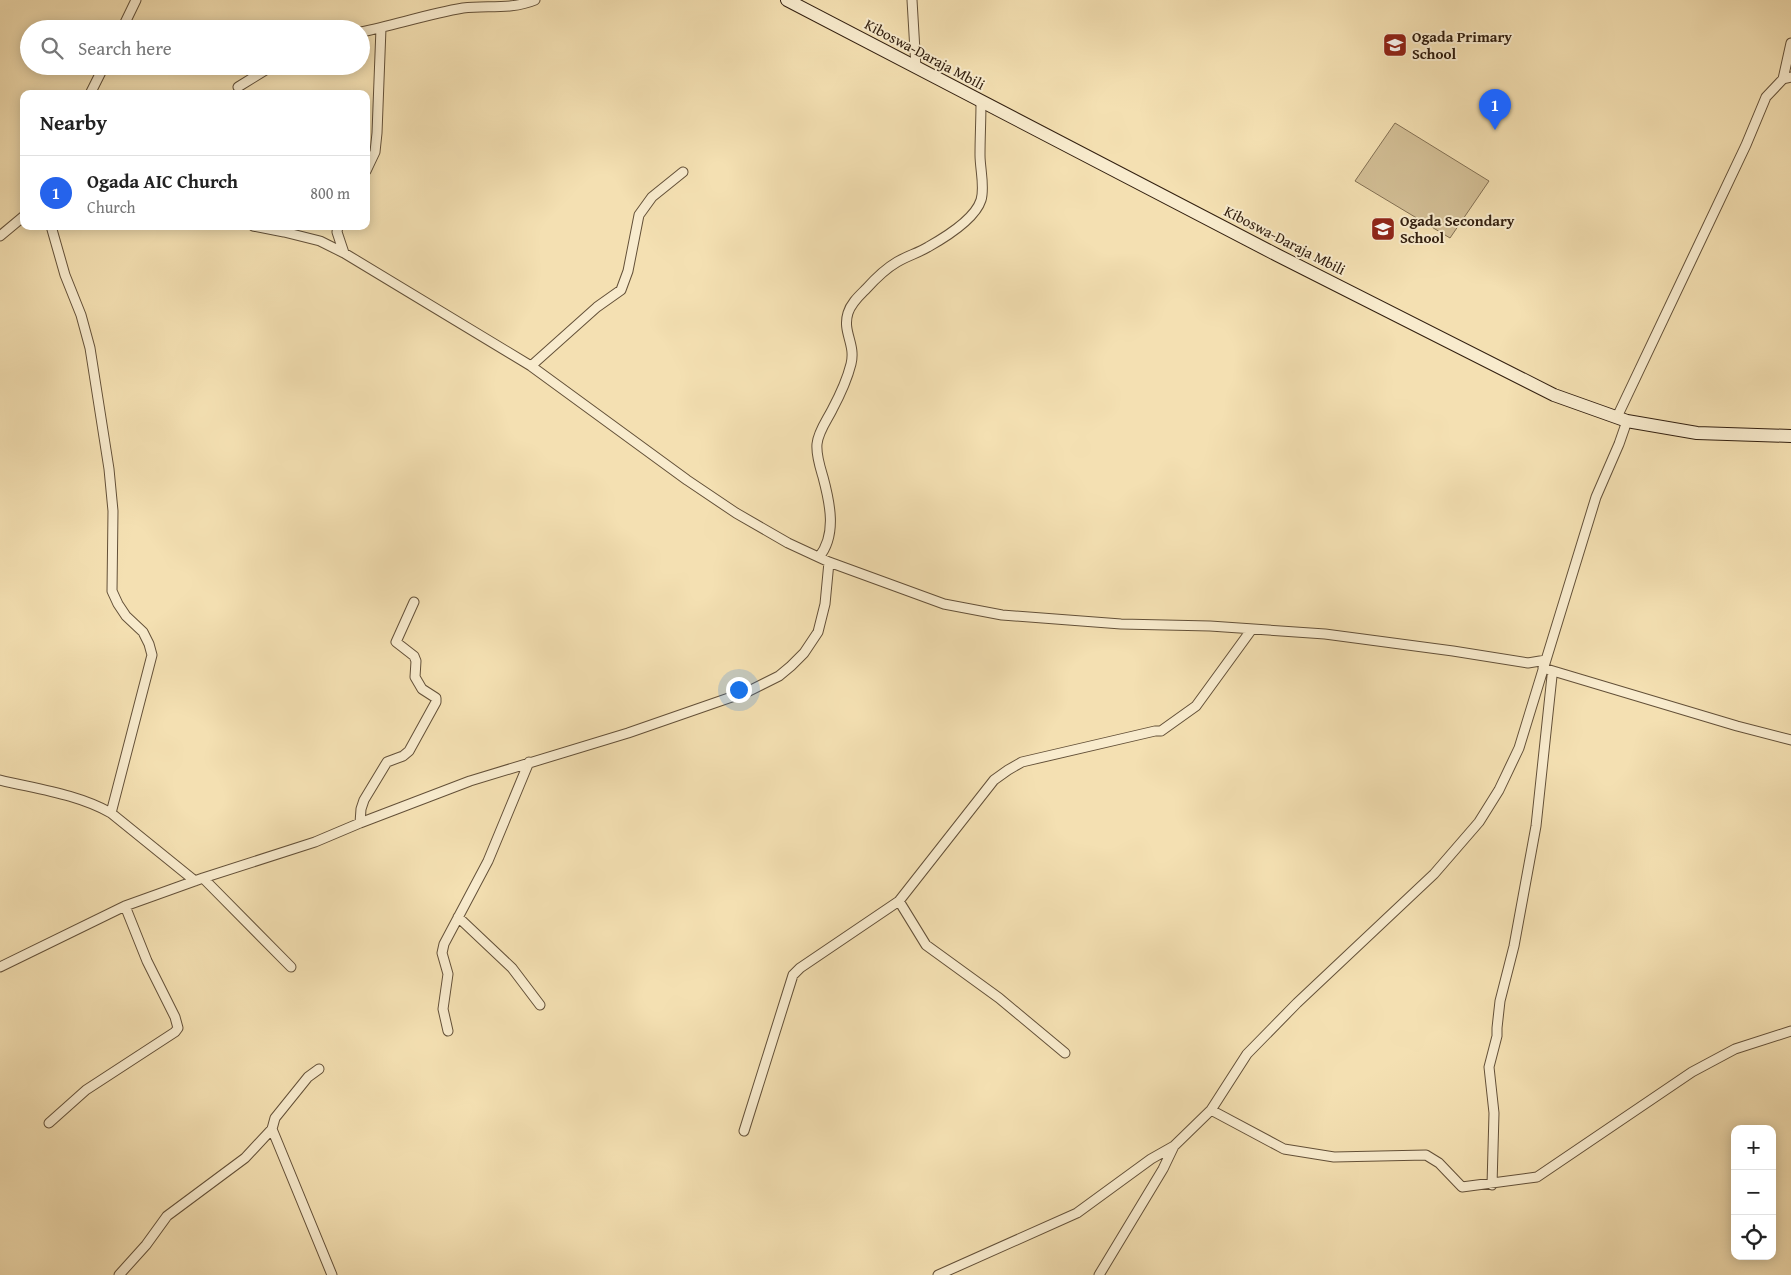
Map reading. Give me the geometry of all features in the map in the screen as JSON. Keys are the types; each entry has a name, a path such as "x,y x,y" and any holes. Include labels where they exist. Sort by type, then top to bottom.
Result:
{"main road":[{"name":"Kiboswa-Daraja Mbili","path":"787,0 1277,255 1554,395 1622,419 1698,433 1791,436"}],"street":[{"path":"126,20 136,0"},
{"path":"370,30 441,12 473,7 508,7 526,4 535,0"},
{"path":"912,0 916,68"},
{"path":"370,163 375,152 377,133 381,28"},
{"path":"938,1275 1077,1213 1151,1159 1174,1146 1211,1110 1247,1054 1297,1003 1434,874 1479,822 1499,790 1519,748 1596,498 1619,444 1622,419 1766,97 1787,78 1791,43"},
{"path":"92,90 100,75"},
{"path":"238,87 257,75"},
{"path":"819,557 826,549 829,540 830,507 820,469 817,444 820,432 839,397 853,356 846,321 849,310 856,298 881,273 897,262 928,248 969,218 976,208 982,193 980,155 981,102"},
{"path":"531,366 597,307 621,290 628,271 639,215 652,197 683,172"},
{"path":"0,236 20,219"},
{"path":"52,230 65,274 81,315 90,348 109,470 113,511 112,591 126,616 143,632 152,656 111,814"},
{"path":"273,230 320,241 344,253 531,366 605,421 736,513 788,542 829,562 944,604 1002,615 1121,624 1210,626 1325,634 1544,664 1738,726 1791,740"},
{"path":"337,230 344,253"},
{"path":"0,966 125,906 199,879 315,842 470,781 628,733 749,691 779,676 791,666 804,653 818,632 825,604 829,562"},
{"path":"360,823 364,800 387,762 403,756 409,750 436,702 436,698 422,689 415,677 416,660 414,656 397,645 396,642 414,602"},
{"path":"744,1131 793,975 800,968 899,901 994,780 1022,762 1161,731 1196,706 1252,629"},
{"path":"1492,1184 1494,1113 1489,1067 1498,1036 1500,1001 1514,946 1536,826 1552,676"},
{"path":"448,1031 443,1009 448,974 442,948 488,861 529,762"},
{"path":"0,780 78,799 111,814 199,879 292,967"},
{"path":"899,901 926,945 999,998 1065,1053"},
{"path":"49,1123 86,1090 178,1028 175,1017 147,961 125,906"},
{"path":"458,917 512,968 540,1005"},
{"path":"1211,1110 1284,1149 1334,1157 1426,1155 1439,1163 1462,1188 1492,1184 1537,1177 1692,1072 1735,1049 1791,1031"},
{"path":"119,1275 168,1216 245,1158 272,1129 275,1118 308,1077 319,1068"},
{"path":"272,1129 332,1275"},
{"path":"1099,1275 1163,1169 1174,1146"}],"shaded area":[{"path":"1395,123 1489,181 1450,238 1355,181"}],"place":[{"name":"Ogada Primary School","path":"1395,45"},
{"name":"Ogada AIC Church","path":"1495,130"},
{"name":"Ogada Secondary School","path":"1383,229"}]}
